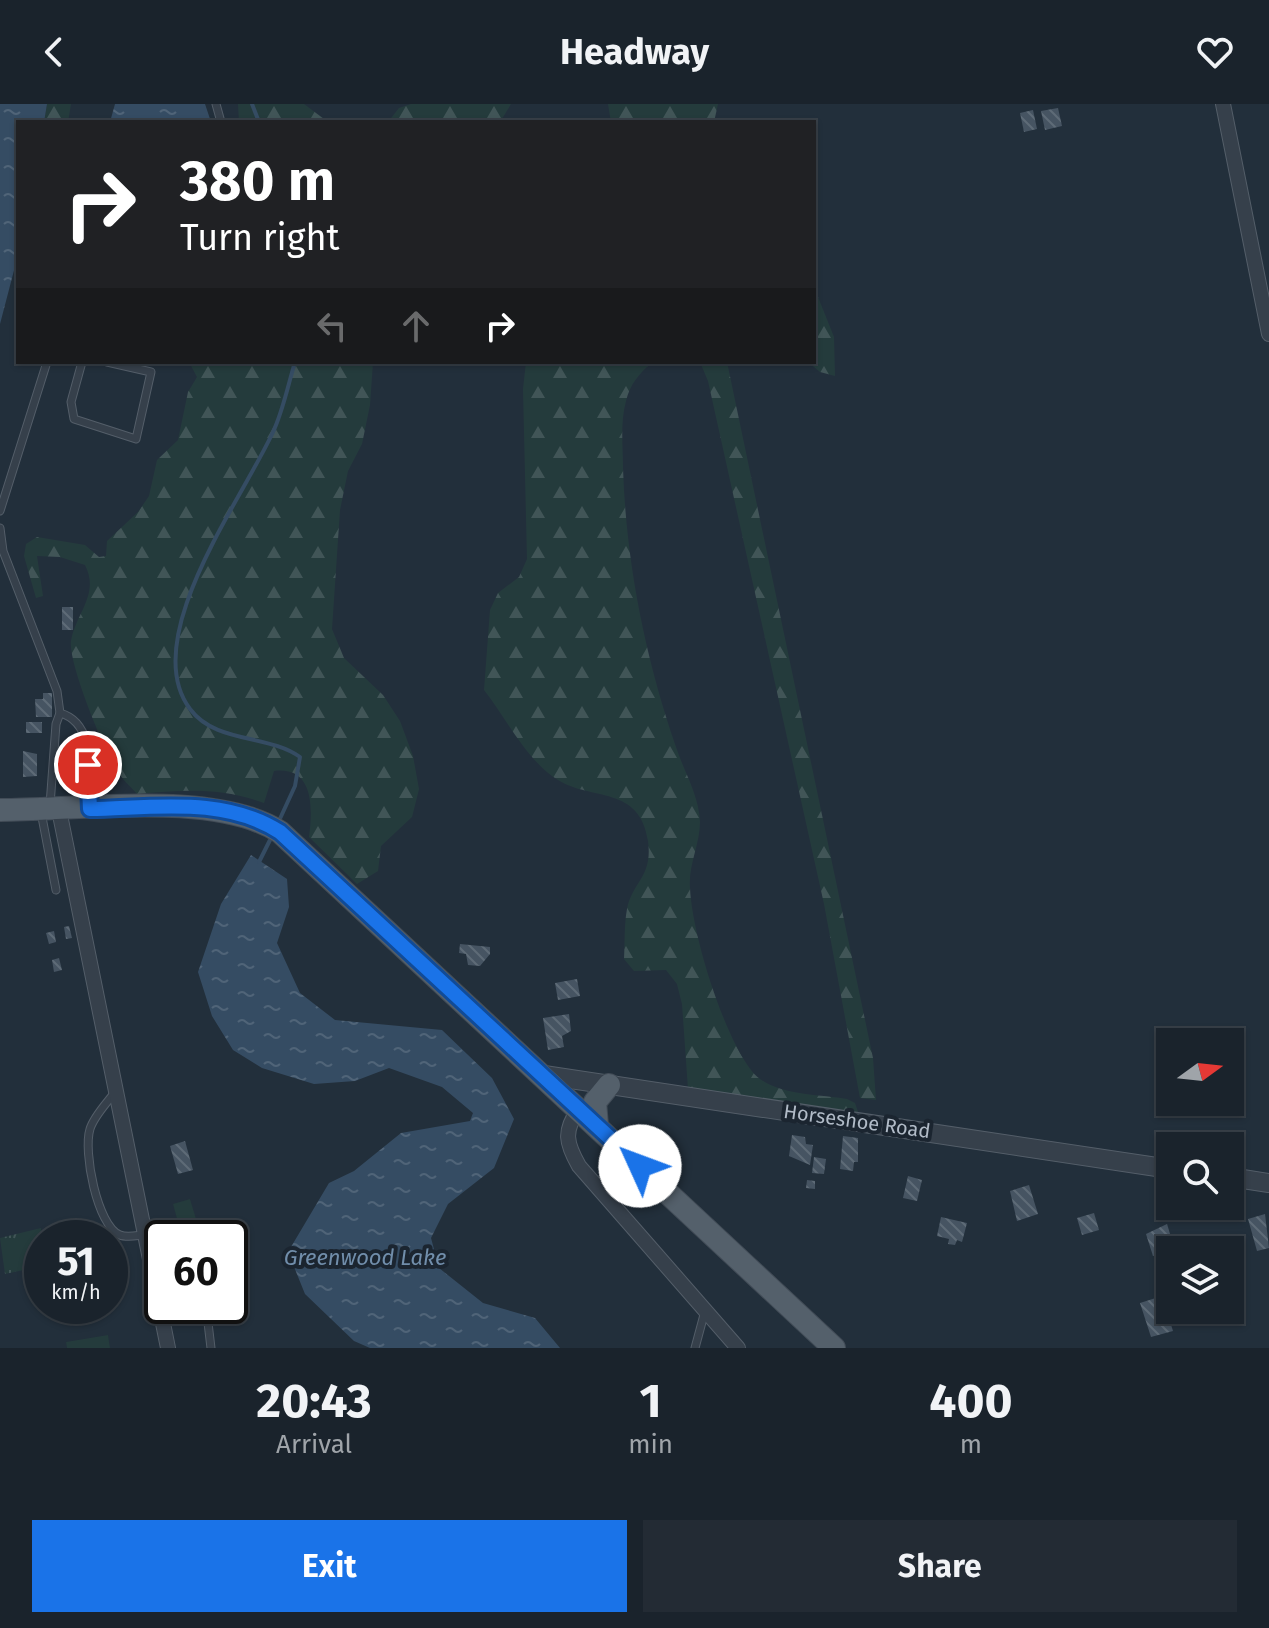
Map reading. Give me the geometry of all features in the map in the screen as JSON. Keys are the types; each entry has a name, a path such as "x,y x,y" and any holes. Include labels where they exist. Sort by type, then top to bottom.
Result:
{"main road":[{"path":"0,810 215,807 251,817 272,827 298,847 544,1075 834,1348"},
{"path":"597,1126 595,1102 609,1085"}],"street":[{"path":"1223,104 1269,334"},
{"path":"50,810 117,1089 144,1225"},
{"name":"Horseshoe Road","path":"544,1075 1156,1167"},
{"path":"579,1109 566,1133 567,1143 579,1166 738,1348"},
{"path":"1244,1179 1269,1183"},
{"path":"165,1324 168,1348"}],"lane":[{"path":"0,511 46,364"},
{"path":"81,364 71,402 74,419 136,439 151,372 116,364"},
{"path":"0,528 3,551 57,691 60,713 56,724 50,810 56,890"},
{"path":"60,713 70,716 83,731 87,743 90,809"},
{"path":"117,1089 90,1128 87,1155 99,1205 109,1226 121,1236 144,1235"},
{"path":"695,1348 705,1310"},
{"path":"208,1324 211,1348"}],"green space":[{"path":"47,104 71,104 68,120 44,120"},
{"path":"238,104 304,104 325,120 239,120"},
{"path":"411,104 511,104 501,120 390,120 399,108"},
{"path":"608,104 718,104 714,120 611,120"},
{"path":"816,292 834,337 835,376 820,372 810,364 816,364"},
{"path":"190,364 373,364 370,405 362,444 348,471 340,510 332,629 344,658 383,695 400,721 413,756 419,789 412,817 381,846 378,871 357,884 309,837 311,814 308,791 297,775 274,771 264,803 217,792 137,794 111,760 75,668 71,641 90,585 85,565 60,557 37,556 43,596 36,598 24,556 26,544 37,537 85,545 99,557 106,556 107,541 138,512 149,496 157,460 178,440 188,392 197,377"},
{"path":"526,364 650,364 633,384 624,409 625,503 633,574 646,644 665,713 699,812 690,888 696,931 730,1033 740,1054 759,1079 795,1092 847,1099 855,1103 858,1112 688,1089 682,1004 677,984 666,970 634,971 624,959 627,909 648,863 648,841 643,823 625,803 571,786 547,772 527,751 484,690 490,610 498,593 519,577 527,559 523,389"},
{"path":"701,364 727,364 873,1058 876,1100 860,1098 824,904 708,381"},
{"path":"190,1199 196,1220 177,1220 173,1204"},
{"path":"24,1232 24,1270 5,1274 0,1238"},
{"path":"108,1335 110,1348 67,1348 66,1342"}],"water":[{"path":"0,104 47,104 44,120 16,120 16,263 0,324"},
{"path":"115,104 205,104 210,120 111,120"},
{"name":"Greenwood Lake","path":"251,855 287,879 289,907 277,943 300,993 335,1020 442,1030 492,1078 514,1119 494,1168 448,1204 431,1238 439,1268 483,1303 535,1318 560,1348 370,1348 354,1341 305,1294 288,1252 329,1183 354,1171 401,1133 470,1121 473,1113 442,1087 389,1068 355,1081 314,1084 262,1068 233,1050 212,1016 198,972 221,904"}],"building":[{"path":"1058,108 1062,126 1045,130 1041,111"},
{"path":"1033,110 1037,129 1024,132 1020,113"},
{"path":"62,607 73,607 73,630 62,630"},
{"path":"43,693 52,693 52,717 36,717 35,699 43,699"},
{"path":"26,722 42,722 42,733 26,733"},
{"path":"66,747 82,747 82,767 78,767 78,772 61,772 61,756 66,756"},
{"path":"23,751 37,754 37,776 23,777"},
{"path":"69,926 72,938 66,939 64,927"},
{"path":"54,931 56,942 49,944 46,933"},
{"path":"460,944 490,947 490,954 480,966 468,965 466,954 459,953"},
{"path":"59,958 62,970 54,972 52,960"},
{"path":"577,979 580,996 558,1000 555,983"},
{"path":"569,1014 571,1031 562,1036 564,1047 548,1050 543,1018"},
{"path":"792,1135 805,1137 806,1144 813,1145 810,1165 789,1156"},
{"path":"843,1136 858,1138 858,1162 854,1162 853,1171 840,1169"},
{"path":"185,1141 193,1170 178,1174 170,1146"},
{"path":"814,1157 826,1159 824,1174 812,1173"},
{"path":"908,1176 922,1180 917,1201 903,1198"},
{"path":"807,1180 815,1181 815,1189 806,1188"},
{"path":"1029,1185 1038,1214 1017,1221 1010,1191"},
{"path":"1094,1213 1099,1230 1082,1235 1077,1218"},
{"path":"1265,1214 1269,1248 1257,1251 1248,1219"},
{"path":"941,1217 967,1223 962,1242 957,1240 955,1245 948,1244 949,1239 937,1236"},
{"path":"1167,1224 1171,1236 1156,1236 1156,1255 1153,1256 1146,1234"},
{"path":"1156,1298 1156,1324 1171,1324 1173,1331 1151,1337 1140,1303"}],"waterway":[{"path":"252,104 258,120"},
{"path":"278,823 295,786 300,757 273,745 228,734 201,720 190,709 177,680 176,645 185,608 200,569 273,432 294,364"},
{"path":"259,862 271,838"}],"route":[{"path":"88,765 90,809 215,807 251,817 280,832 640,1166"}]}
